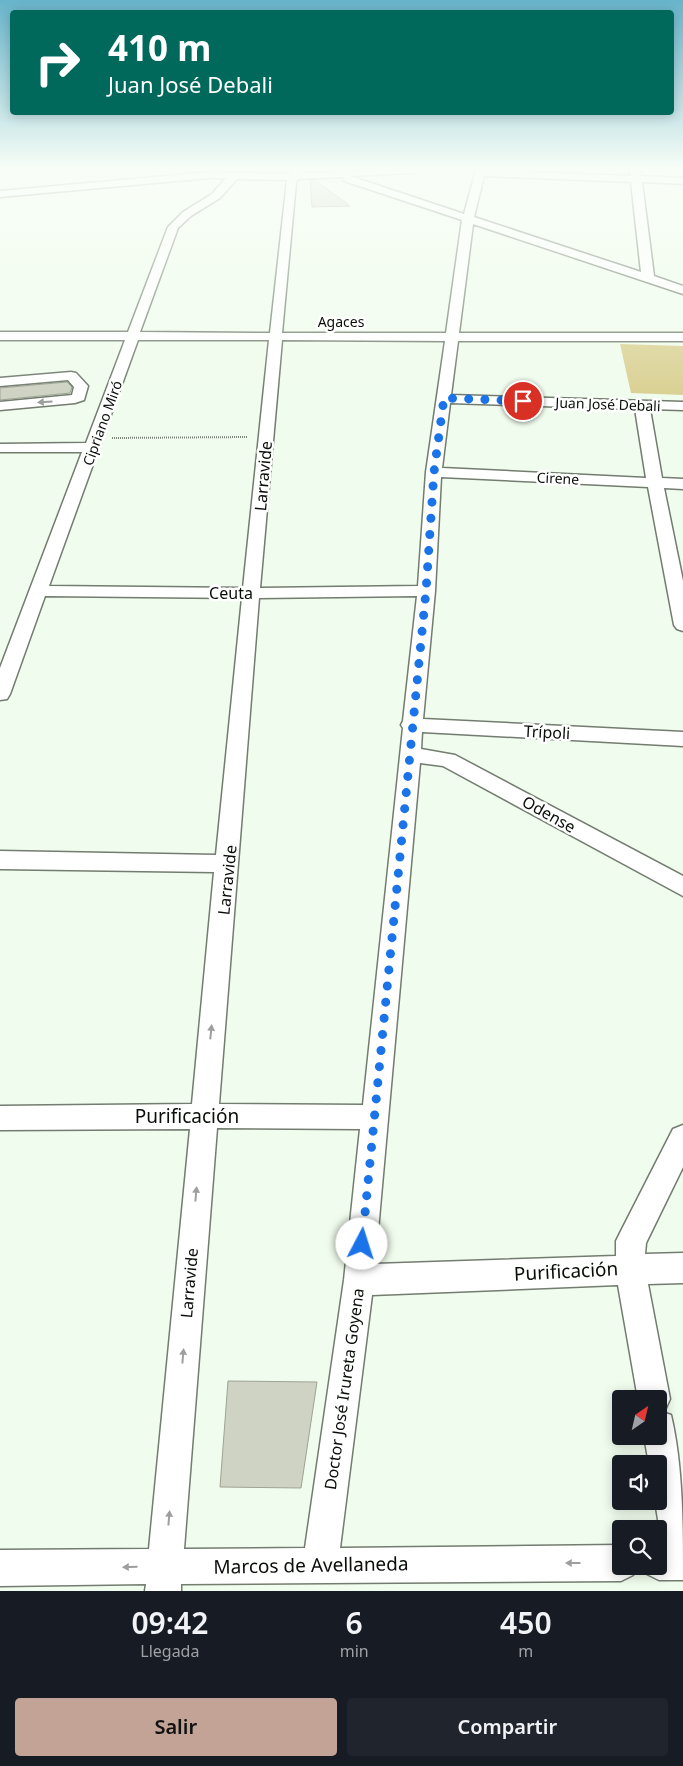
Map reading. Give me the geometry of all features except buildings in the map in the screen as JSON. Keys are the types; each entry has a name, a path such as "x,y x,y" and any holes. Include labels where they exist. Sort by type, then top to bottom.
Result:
{"street":[{"name":"Cipriano Miró","path":"0,694 37,591 95,443 167,244"},
{"name":"Larravide","path":"164,1579 203,1116 228,864 284,244"},
{"name":"Doctor José Irureta Goyena","path":"320,1564 359,1280 373,1117 410,754 411,725 426,591 434,472 464,244"},
{"path":"544,244 683,290"},
{"path":"644,244 648,279"},
{"name":"Agaces","path":"0,336 683,337"},
{"path":"0,382 71,376 91,386 116,386"},
{"path":"0,406 75,399 91,386"},
{"name":"Juan José Debali","path":"444,398 683,406"},
{"path":"642,406 655,484 683,623"},
{"path":"0,448 95,443"},
{"name":"Cirene","path":"434,472 683,484"},
{"name":"Ceuta","path":"37,591 252,593 426,591"},
{"name":"Trípoli","path":"411,725 683,739"},
{"name":"Odense","path":"410,754 448,760 683,887"},
{"path":"0,860 228,864"},
{"name":"Purificación","path":"0,1118 373,1117"},
{"path":"652,1390 630,1268 631,1241 683,1138"},
{"name":"Purificación","path":"359,1280 630,1268 683,1268"},
{"path":"662,1445 683,1562 667,1562"},
{"name":"Marcos de Avellaneda","path":"0,1568 164,1579 320,1564 612,1563"}],"path":[{"path":"95,443 266,437"}],"shaded area":[{"path":"620,344 683,346 683,395 631,393"}],"route":[{"path":"362,1244 410,754 411,725 426,591 434,472 444,398 523,401"}]}
